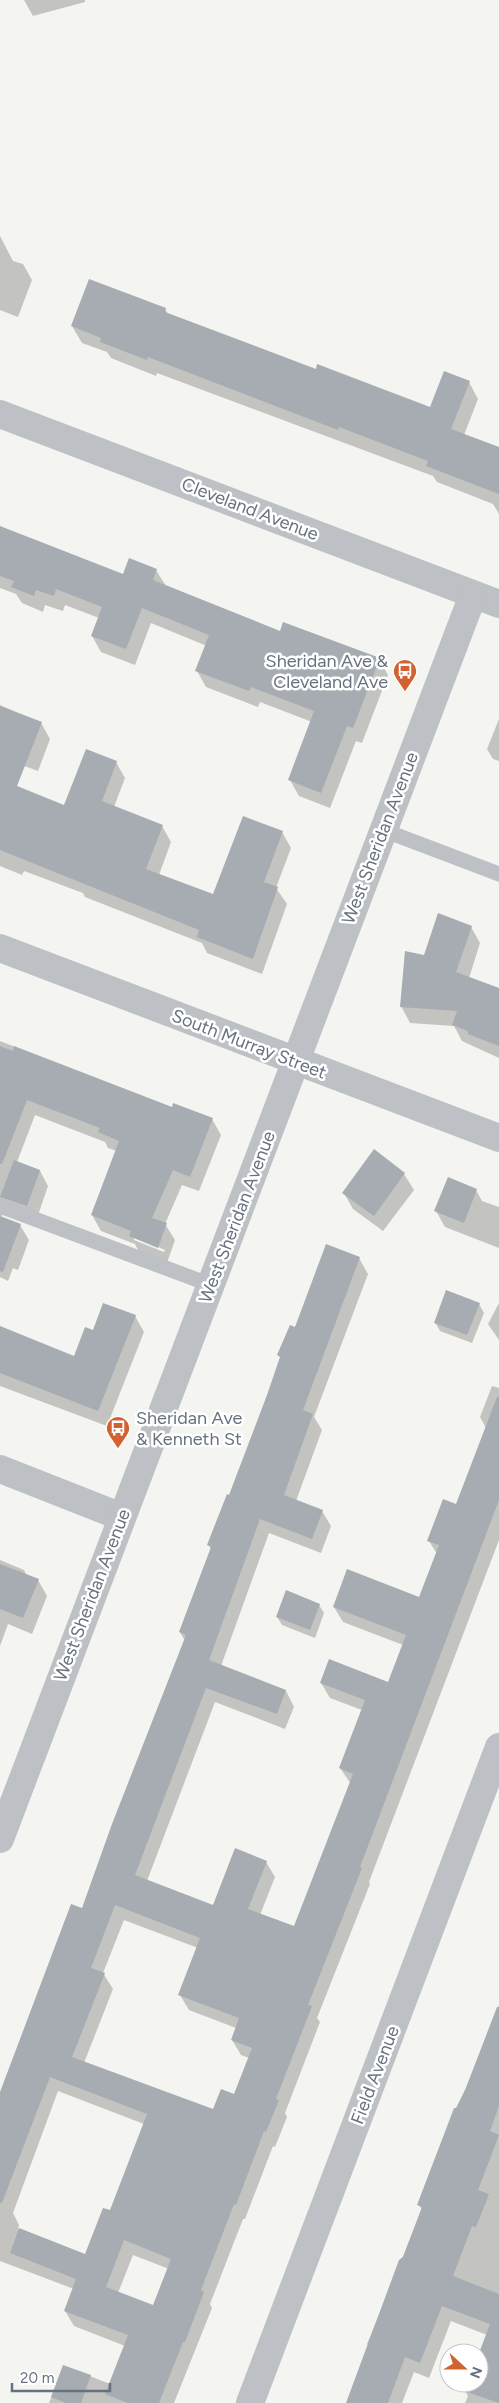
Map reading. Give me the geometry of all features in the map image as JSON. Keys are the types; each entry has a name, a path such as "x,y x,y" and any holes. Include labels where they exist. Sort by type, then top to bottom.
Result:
{"street":[{"name":"Cleveland Avenue","path":"0,414 499,604"},
{"name":"West Sheridan Avenue","path":"0,1838 473,595"},
{"name":"South Murray Street","path":"0,948 499,1138"},
{"path":"0,1469 122,1517"},
{"name":"Field Avenue","path":"250,2403 499,1747"}],"lane":[{"path":"383,830 499,874"},
{"path":"0,1206 211,1285"}],"building":[{"path":"89,279 166,308 165,312 316,369 317,364 430,407 444,371 470,381 451,429 499,447 499,494 426,466 428,461 339,427 338,430 148,357 147,360 100,342 101,338 71,326"},
{"path":"0,526 123,574 129,558 157,569 153,580 280,631 283,622 380,658 353,728 347,726 321,793 288,780 314,711 251,687 249,691 195,671 209,635 142,608 126,649 91,636 102,607 56,589 54,596 36,590 34,596 11,587 14,581 0,576"},
{"path":"0,706 42,722 17,786 64,805 86,749 117,761 102,801 163,825 146,869 213,894 243,816 283,831 264,882 278,887 253,959 197,937 199,930 0,850"},
{"path":"438,913 472,926 456,972 499,988 499,1046 468,1034 468,1031 452,1025 457,1011 400,1007 405,951 424,955"},
{"path":"0,1046 13,1051 14,1046 172,1107 173,1103 213,1118 190,1177 173,1170 152,1218 167,1223 158,1248 129,1236 131,1231 91,1215 119,1141 98,1132 100,1128 27,1100 2,1164 0,1164"},
{"path":"374,1149 405,1173 374,1216 342,1193"},
{"path":"14,1160 40,1170 27,1206 0,1197"},
{"path":"448,1177 477,1189 464,1223 434,1211"},
{"path":"0,1216 21,1224 3,1272 0,1271"},
{"path":"326,1244 360,1257 303,1410 313,1414 284,1495 323,1510 312,1539 260,1519 209,1660 286,1690 277,1714 206,1688 135,1875 213,1905 235,1848 267,1861 248,1909 294,1926 353,1774 339,1768 365,1700 320,1683 329,1659 388,1682 406,1635 333,1607 347,1569 419,1597 439,1545 427,1541 443,1499 456,1504 497,1397 499,1397 499,1500 360,1867 362,1868 308,2005 312,2006 276,2099 279,2100 266,2132 264,2131 236,2205 234,2204 201,2290 204,2292 185,2342 183,2342 159,2403 128,2403 105,2394 128,2335 64,2311 76,2279 10,2253 19,2228 85,2254 103,2208 110,2210 147,2114 50,2077 2,2203 0,2203 0,2092 71,1904 82,1908 112,1824 186,1635 179,1632 211,1547 207,1545 227,1494 229,1495 267,1395 280,1357 277,1355 290,1325 295,1327","holes":["115,1905 200,1938 178,1995 239,2018 231,2040 252,2048 234,2094 221,2089 213,2109 72,2057 105,1973 91,1968","124,2240 171,2259 153,2305 106,2287"]},
{"path":"446,1290 480,1303 467,1335 434,1323"},
{"path":"103,1303 136,1315 98,1411 0,1373 0,1326 74,1356 85,1327 93,1330"},
{"path":"0,1564 39,1579 23,1618 0,1609"},
{"path":"286,1590 320,1604 310,1630 276,1617"},
{"path":"497,2007 499,2007 499,2106 490,2131 499,2135 478,2190 489,2194 476,2227 472,2226 453,2276 499,2294 499,2403 470,2393 489,2393 489,2343 483,2343 490,2324 442,2306 420,2363 405,2357 388,2403 346,2403 399,2260 403,2257 422,2207 417,2205 454,2108 456,2108 466,2088"},
{"path":"63,2365 91,2375 81,2403 66,2403 51,2397"}],"place":[{"name":"Sheridan Ave & Cleveland Ave","path":"405,692"},
{"name":"Sheridan Ave & Kenneth St","path":"118,1449"}]}
